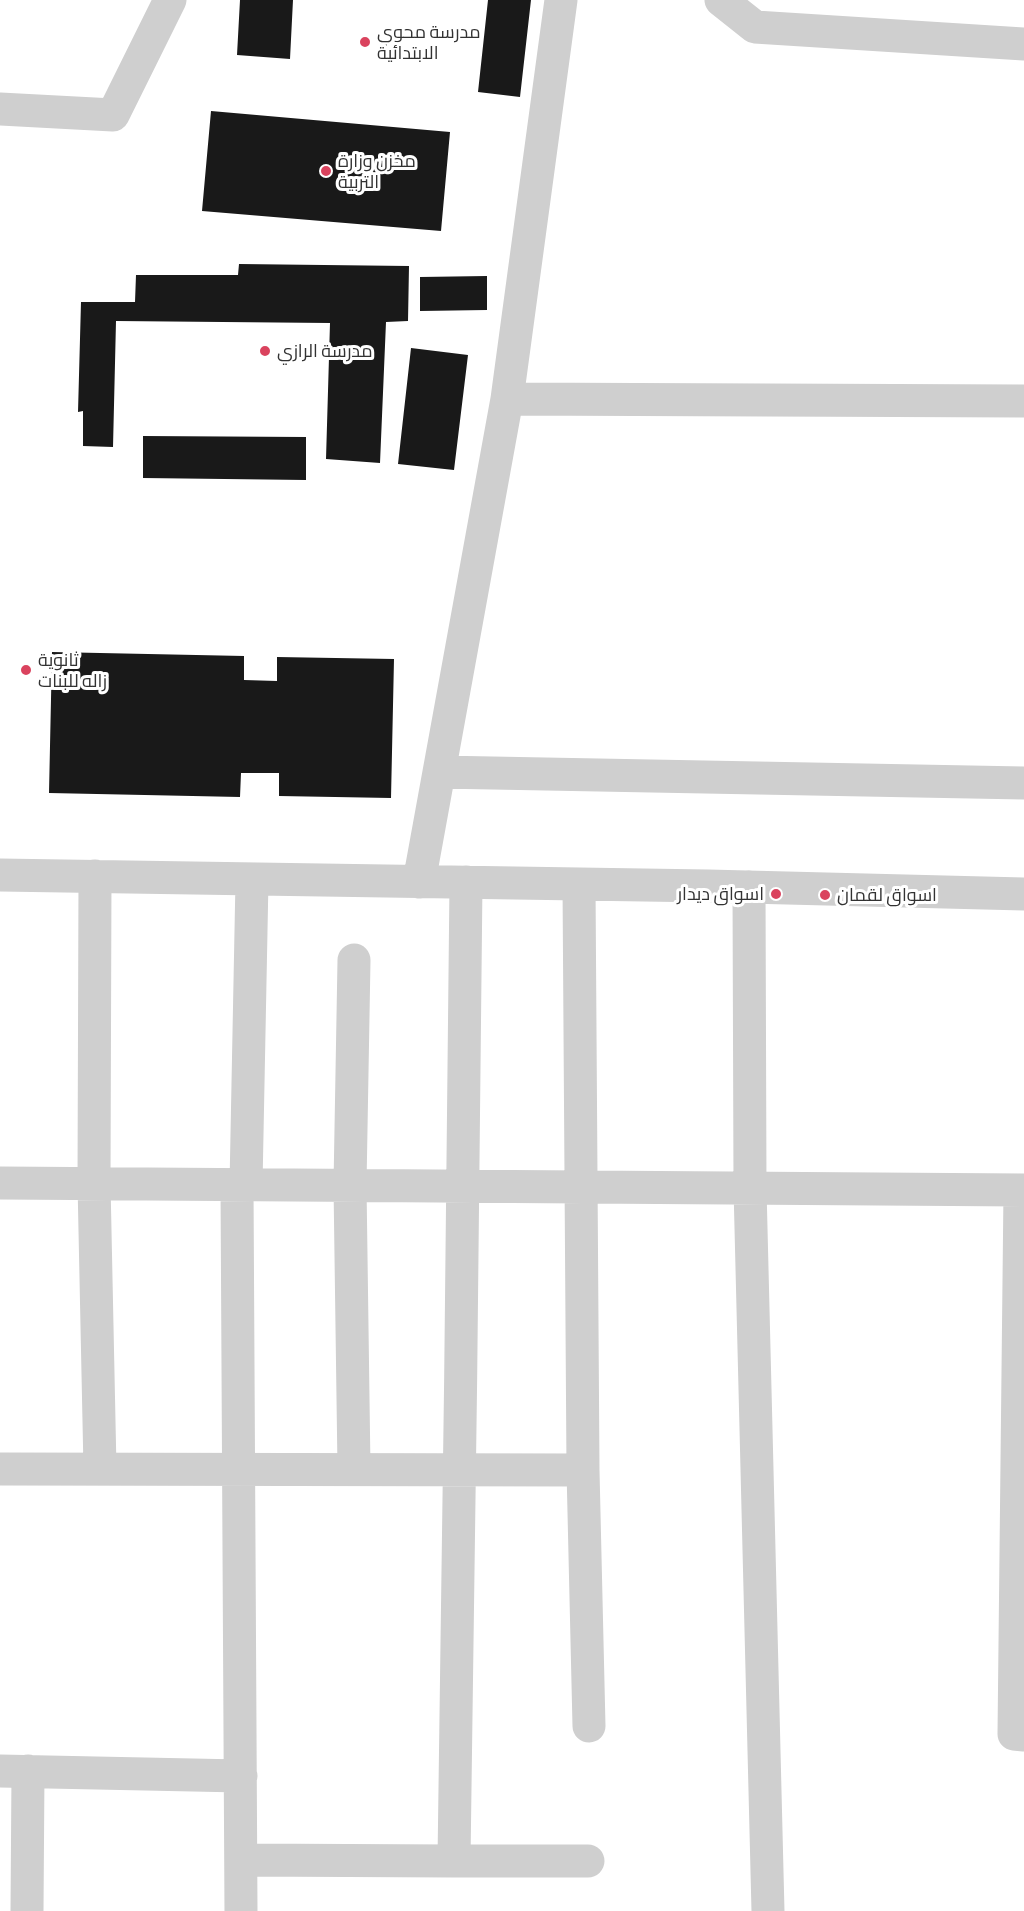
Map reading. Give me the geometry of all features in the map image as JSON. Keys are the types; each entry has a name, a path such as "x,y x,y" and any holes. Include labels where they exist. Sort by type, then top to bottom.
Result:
{"street":[{"path":"0,109 113,115 170,0"},
{"path":"419,882 507,399 561,0"},
{"path":"721,0 755,27 1024,44"},
{"path":"507,399 1024,401"},
{"path":"439,772 1024,783"},
{"path":"0,875 749,887 1024,894"},
{"path":"95,876 94,1184 100,1469"},
{"path":"241,1911 238,1469 241,1185 252,880"},
{"path":"454,1861 458,1470 465,1186 466,882"},
{"path":"579,884 583,1470 590,1726"},
{"path":"749,887 750,1188 768,1911"},
{"path":"354,960 350,1185 354,1469"},
{"path":"0,1183 1022,1190 1014,1734 1024,1735"},
{"path":"0,1469 583,1470"},
{"path":"27,1911 14,1771 241,1776"},
{"path":"241,1860 588,1861"}],"building":[{"path":"240,0 293,0 290,59 237,55"},
{"path":"488,0 531,0 520,97 478,92"},
{"name":"مخزن وزارة التربية","path":"211,111 450,132 441,231 202,211"},
{"path":"239,264 409,266 408,321 386,322 380,463 326,459 330,323 116,321 113,447 83,446 83,411 78,412 81,302 135,302 136,275 238,275"},
{"path":"487,276 487,310 420,311 420,277"},
{"path":"411,348 468,355 454,470 398,464"},
{"path":"143,436 306,437 306,480 143,478"},
{"path":"52,652 244,656 244,680 277,681 277,657 394,659 391,798 279,796 279,773 241,773 240,797 49,793"}],"place":[{"name":"مدرسة محوي الابتدائية","path":"365,42"},
{"name":"مخزن وزارة التربية","path":"326,171"},
{"name":"مدرسة الرازي","path":"265,351"},
{"name":"ثانوية زاله للبنات","path":"26,670"},
{"name":"اسواق ديدار","path":"776,894"},
{"name":"اسواق لقمان","path":"825,895"}]}
